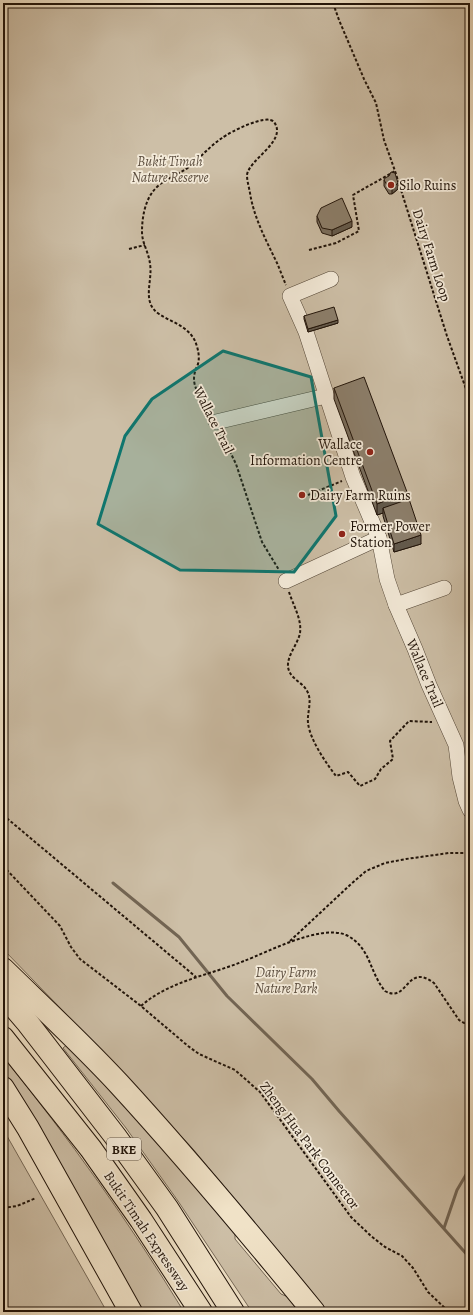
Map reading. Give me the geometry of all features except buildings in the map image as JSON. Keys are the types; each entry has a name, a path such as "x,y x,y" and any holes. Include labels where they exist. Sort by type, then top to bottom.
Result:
{"highway":[{"path":"3,969 50,1014 123,1089 184,1157 314,1312"},
{"name":"Bukit Timah Expressway","path":"3,994 27,1022 115,1136 167,1208 233,1312"},
{"name":"Bukit Timah Expressway","path":"3,1038 91,1149 141,1220 201,1312"},
{"path":"3,1088 28,1128 131,1312"}],"lane":[{"path":"290,296 332,279"},
{"name":"Wallace Trail","path":"290,296 306,332 353,477 379,538 387,579 396,605 456,745 460,777 466,801 470,810"},
{"path":"216,422 326,396"},
{"path":"286,581 379,538"},
{"path":"396,605 444,588"}],"path":[{"name":"Dairy Farm Loop","path":"334,3 339,20 376,103 384,140 447,336 470,400"},
{"name":"Wallace Trail","path":"290,296 278,264 256,218 252,205 247,174 249,168 263,155 276,136 277,127 274,121 269,119 243,126 221,138 189,167 166,180 155,189 147,201 142,233 151,268 148,293 150,301 154,309 187,330 194,340 198,351 198,363 194,380 196,388 216,422 236,464 262,542 286,581 300,625 300,634 289,661 288,668 295,680 305,687 310,697 308,724 323,758 336,776 348,772 360,786 375,779 381,769 392,758 390,741 409,721 428,722 445,720"},
{"path":"309,250 336,243 359,231 353,195 395,171"},
{"path":"129,248 145,245"},
{"path":"308,495 353,477"},
{"path":"3,815 196,977"},
{"path":"289,942 366,871 385,863 406,859 449,853 470,853"},
{"name":"Zheng Hua Park Connector","path":"3,866 60,926 71,947 80,959 141,1006 188,1046 199,1054 234,1070 260,1092 351,1217 370,1236 385,1247 402,1256 413,1268 428,1292 449,1312"},
{"path":"141,1006 151,997 196,977 243,962 289,942 319,934 332,933 344,935 357,942 366,953 371,966 385,991 389,993 398,993 402,991 412,979 417,977 429,980 434,983 459,1020 464,1023 470,1022"},
{"path":"3,1208 17,1206 36,1198"}],"highlighted area":[{"path":"223,351 311,377 336,516 294,572 180,570 98,524 125,436 152,399"}],"green space":[{"path":"3,3 470,3 470,1312 328,1312 193,1149 97,1046 3,949"},
{"path":"69,1043 235,1228 235,1239 281,1294 295,1300 304,1312 252,1312 178,1201 126,1128 63,1048"},
{"path":"3,1057 52,1118 98,1182 142,1246 184,1312 141,1312 3,1072"},
{"path":"3,1129 107,1312 3,1312"}],"waterway":[{"path":"113,883 179,937 227,996 312,1079 470,1258"},
{"path":"444,1228 457,1190 470,1168"}],"place":[{"name":"Silo Ruins","path":"391,185"},
{"name":"Wallace Information Centre","path":"370,452"},
{"name":"Dairy Farm Ruins","path":"302,495"},
{"name":"Former Power Station","path":"342,534"}],"park label":[{"name":"Bukit Timah Nature Reserve","path":"170,170"},
{"name":"Dairy Farm Nature Park","path":"286,980"}]}
